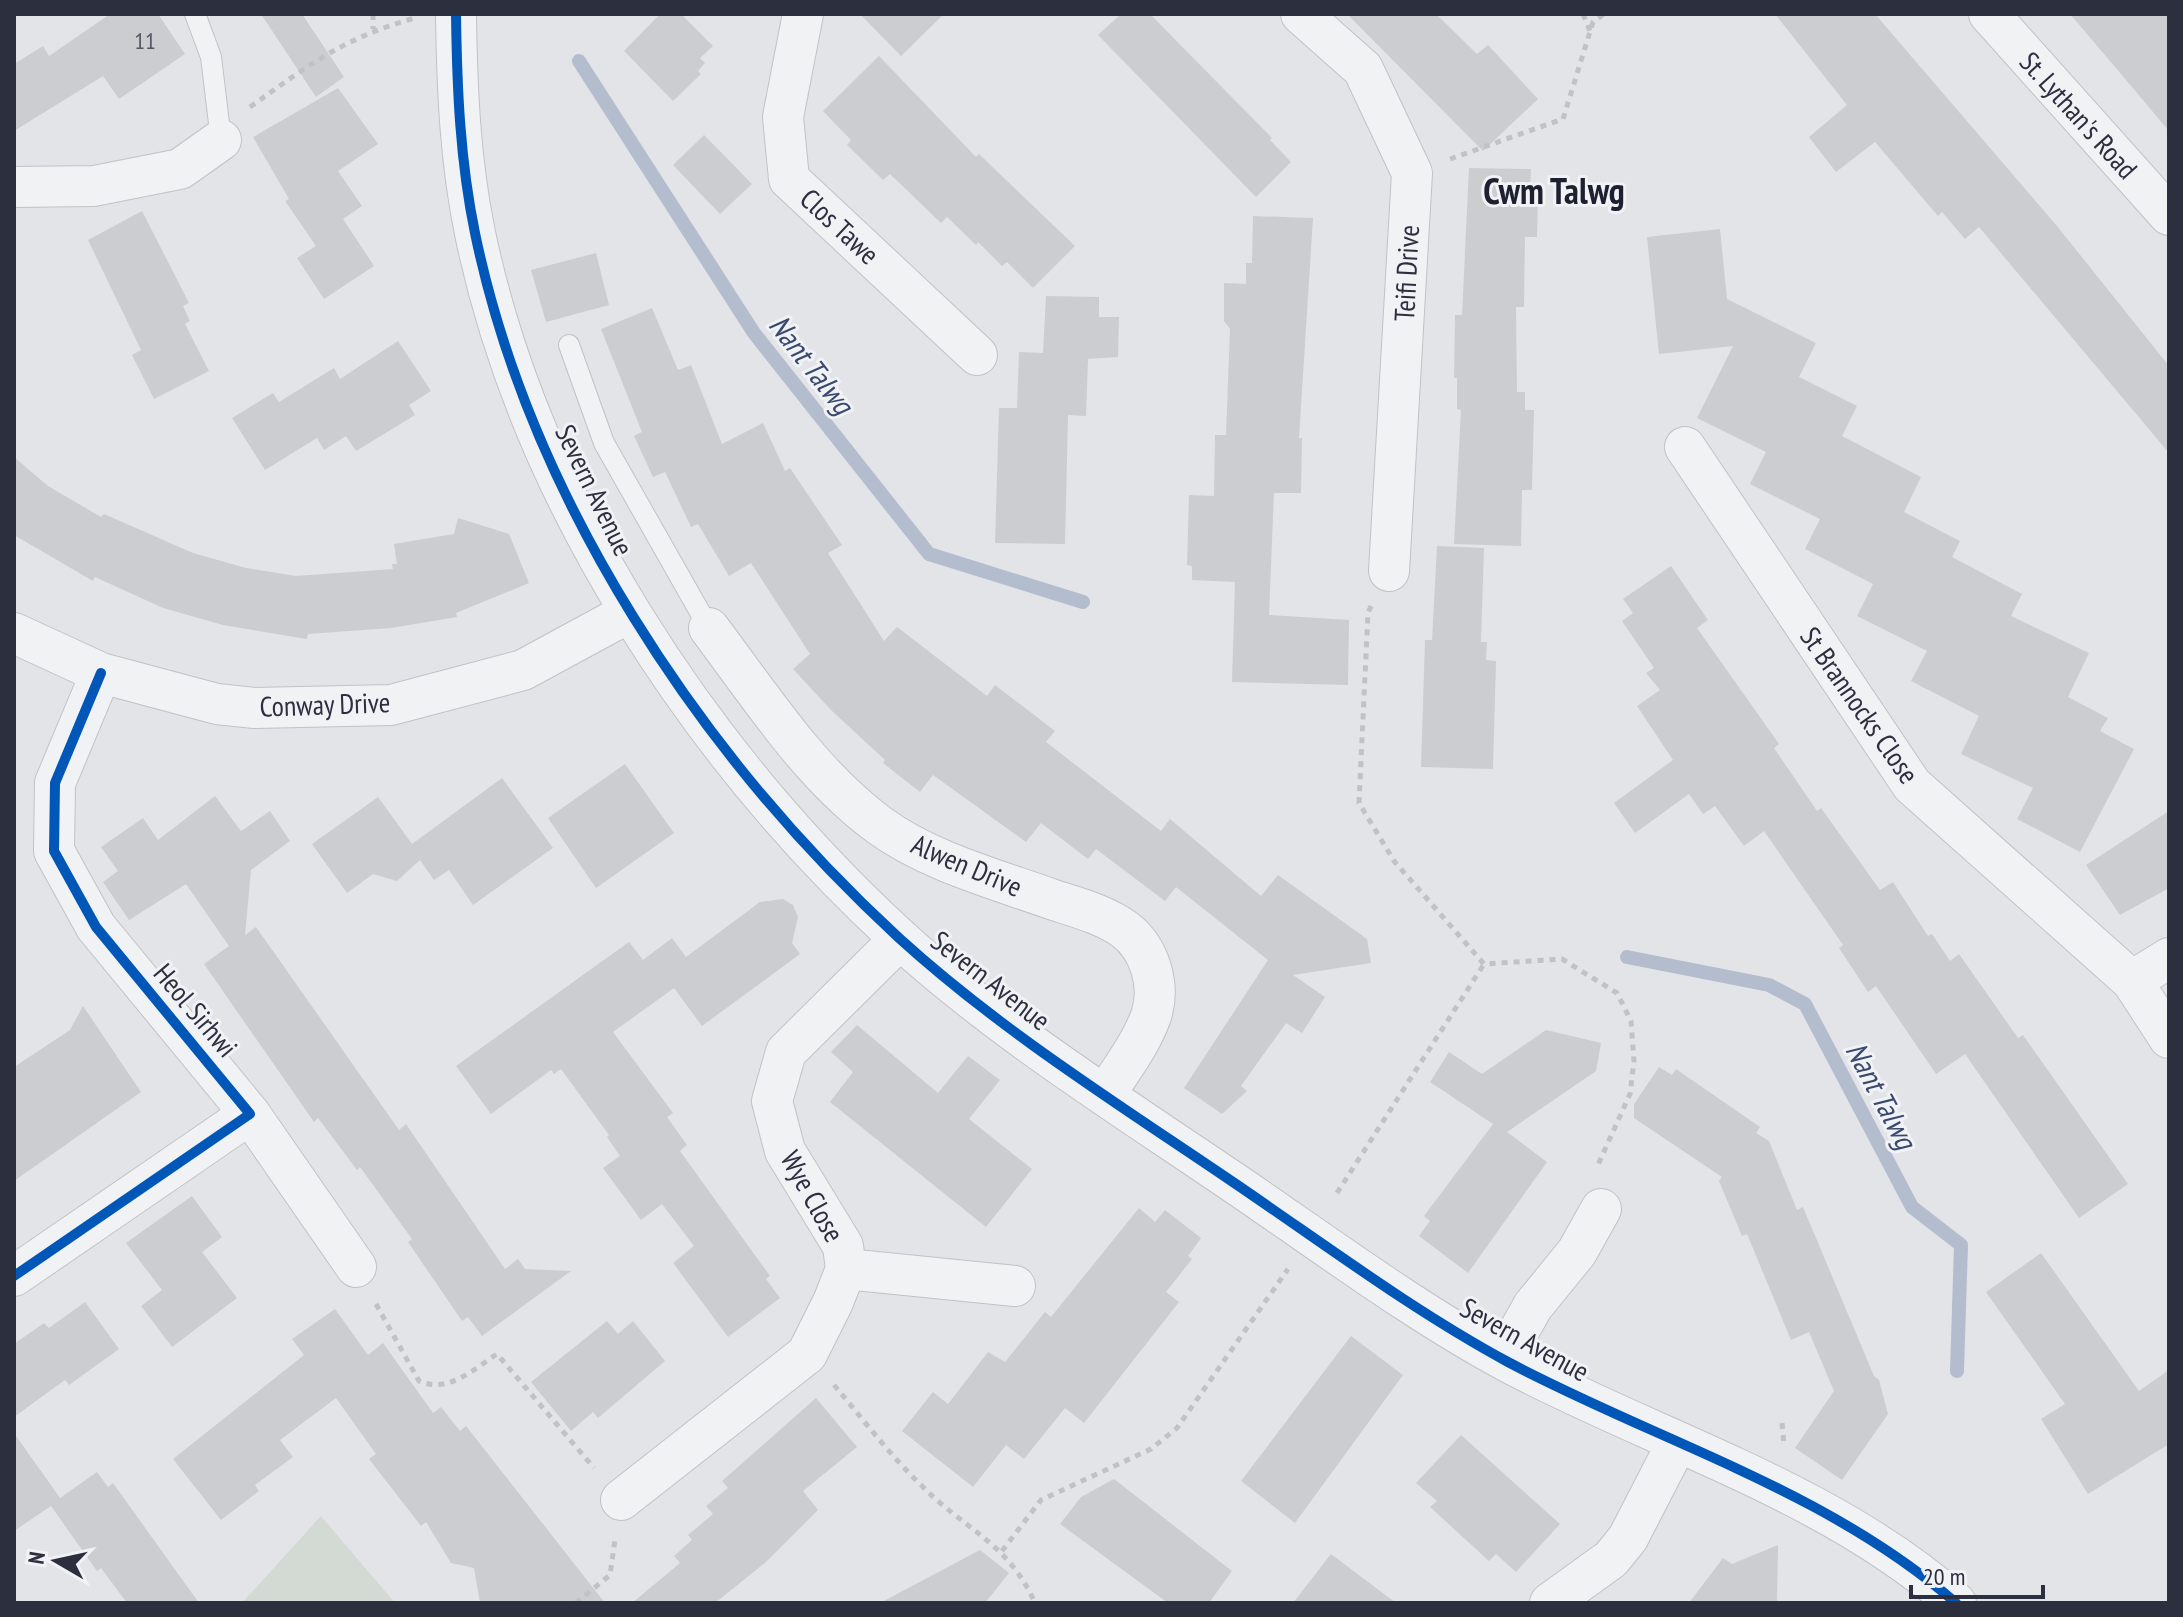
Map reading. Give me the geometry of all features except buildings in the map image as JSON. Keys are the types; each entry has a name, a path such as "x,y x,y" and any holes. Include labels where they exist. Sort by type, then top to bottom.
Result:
{"street":[{"name":"Severn Avenue","path":"456,14 460,141 475,237 492,302 549,455 630,612 714,736 770,805 900,939 995,1017 1422,1309 1503,1359 1846,1524 1917,1569 1956,1603"},
{"name":"Clos Tawe","path":"803,14 783,117 789,179 977,355"},
{"name":"Teifi Drive","path":"1301,14 1363,69 1412,173 1389,571"},
{"name":"St. Lythan's Road","path":"1989,14 2169,215"},
{"path":"14,187 94,186 180,169 220,125"},
{"name":"St Brannocks Close","path":"1685,447 1912,785 2132,981 2169,1038"},
{"name":"Conway Drive","path":"14,633 101,673 217,704 255,708 391,705 523,670 630,612"},
{"name":"Alwen Drive","path":"709,628 788,733 830,780 880,825 926,850 995,879 1089,912 1125,930 1146,954 1156,986 1152,1014 1106,1094"},
{"name":"Heol Sirhwi","path":"101,673 55,783 54,851 96,927 250,1114 356,1267"},
{"name":"Wye Close","path":"621,1500 807,1354 846,1269 843,1246 785,1151 772,1101 786,1052 900,939"},
{"path":"2132,981 2169,958"},
{"path":"14,1276 250,1114"},
{"path":"1503,1359 1533,1306 1577,1252 1601,1209"},
{"path":"846,1269 1015,1286"},
{"path":"1550,1603 1611,1559 1620,1548 1645,1510 1677,1443"}],"lane":[{"path":"195,14 211,57 220,125"},
{"path":"569,345 604,443 709,628"}],"path":[{"path":"373,14 373,29"},
{"path":"220,125 331,49 373,29 428,14"},
{"path":"1583,14 1590,32"},
{"path":"1412,173 1563,119 1593,22 1604,14"},
{"path":"1389,571 1368,613 1359,803 1394,861 1484,964"},
{"path":"1484,964 1562,959 1617,993 1631,1021 1634,1061 1630,1094 1592,1177 1601,1209"},
{"path":"1337,1193 1484,964"},
{"path":"356,1267 419,1381 441,1385 463,1377 497,1354 621,1500 610,1575 576,1603"},
{"path":"1002,1551 1041,1500 1151,1449 1177,1428 1274,1291"},
{"path":"807,1354 921,1486 1002,1551 1023,1575 1035,1603"}],"shaded area":[{"path":"321,1516 395,1603 242,1603"}],"waterway":[{"name":"Nant Talwg","path":"579,61 754,333 929,554 1083,602"},
{"name":"Nant Talwg","path":"1627,957 1769,985 1805,1004 1912,1207 1961,1245 1957,1371"}],"cycle path":[{"path":"456,14 460,124 475,233 501,332 537,430 581,525 633,617 692,705 757,788 826,866 899,938 1017,1034 1400,1297 1508,1362 1797,1498 1906,1563 1956,1603"},
{"path":"14,1276 250,1114 96,927 54,851 55,783 101,673"}],"district":[{"name":"Cwm Talwg","path":"1554,190"}]}
